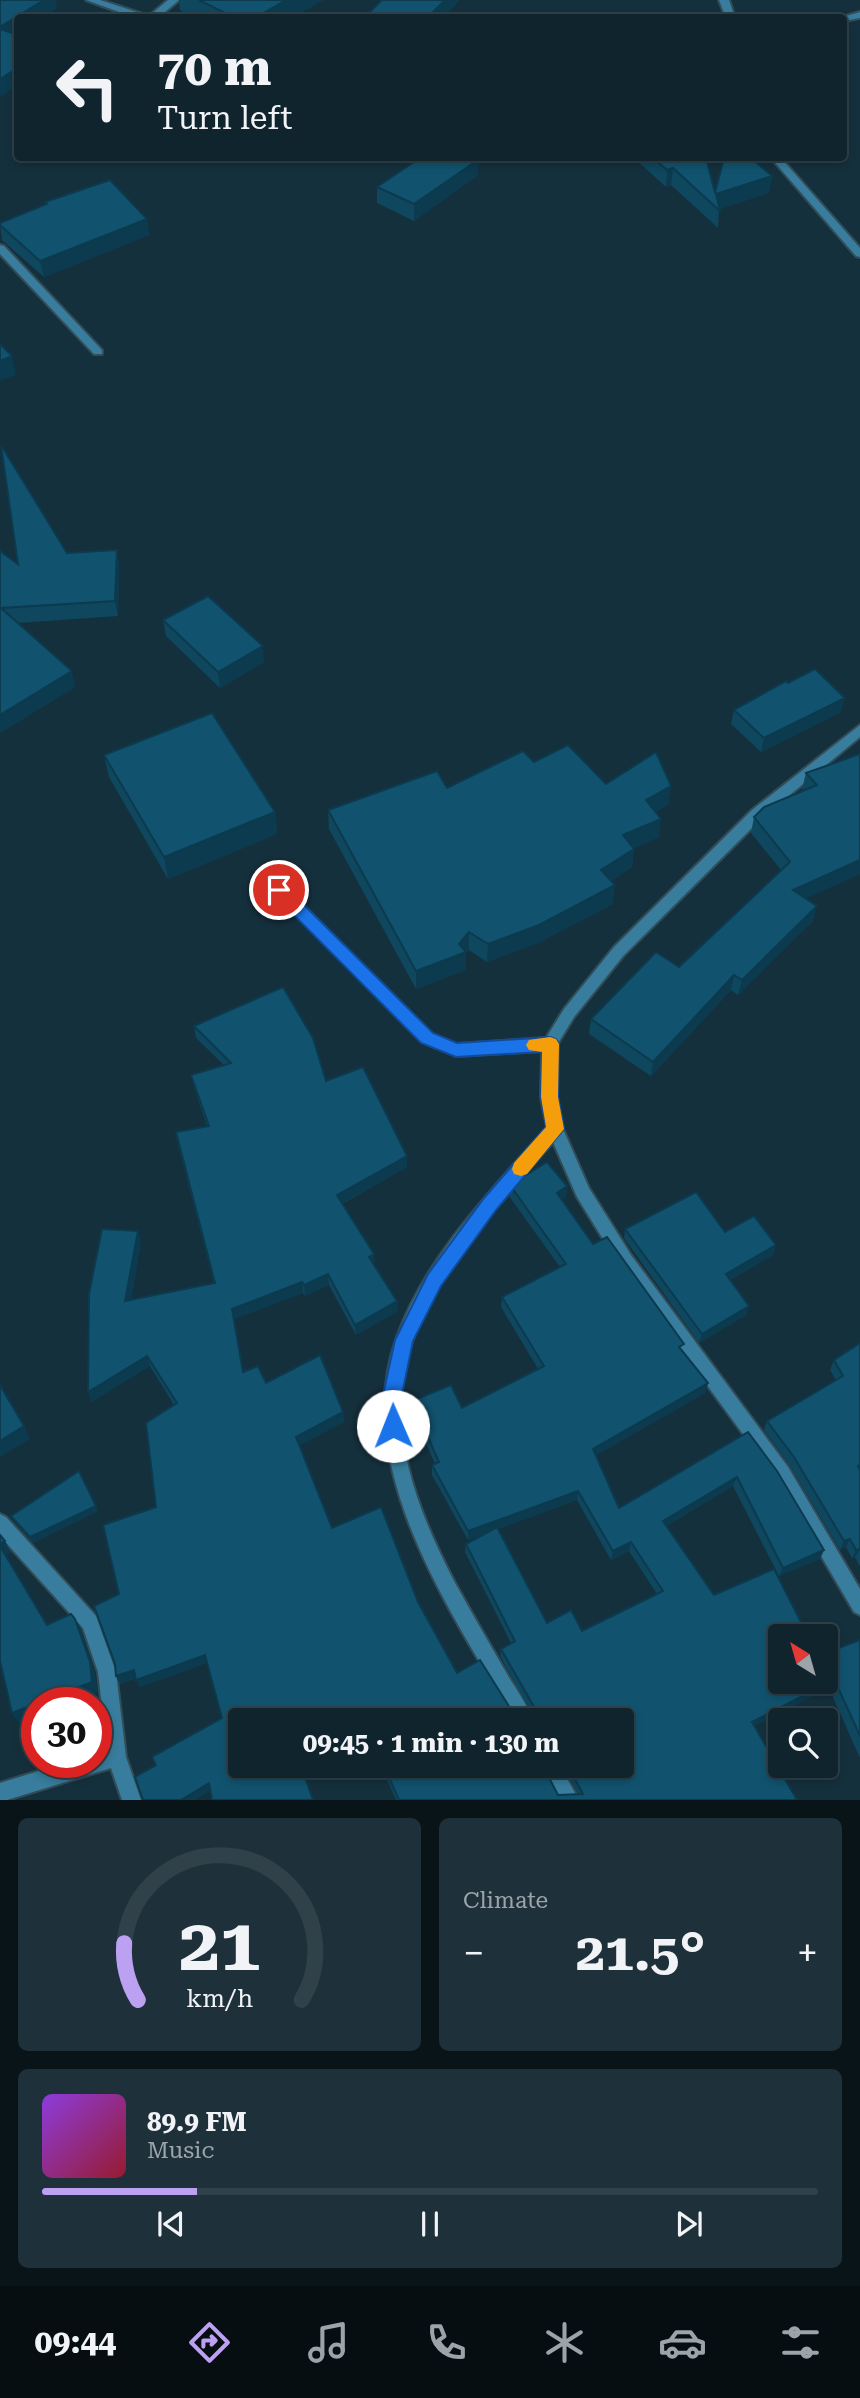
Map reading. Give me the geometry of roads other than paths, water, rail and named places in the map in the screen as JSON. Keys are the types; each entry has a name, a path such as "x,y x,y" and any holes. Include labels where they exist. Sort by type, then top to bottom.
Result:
{"street":[{"path":"90,0 136,14"},
{"path":"155,14 174,0"},
{"path":"779,161 860,254"},
{"path":"0,248 98,352"},
{"path":"860,730 757,814 636,933 569,1013 550,1044 549,1097 555,1129 583,1192 625,1260 782,1473 860,1606"},
{"path":"279,890 427,1038 456,1050 550,1044"},
{"path":"517,1708 428,1549 399,1469 390,1404 404,1340 435,1280 490,1204 555,1129"},
{"path":"0,1523 90,1622 107,1672 117,1757 132,1800"},
{"path":"0,1792 117,1757"},
{"path":"557,1778 570,1800"}]}
